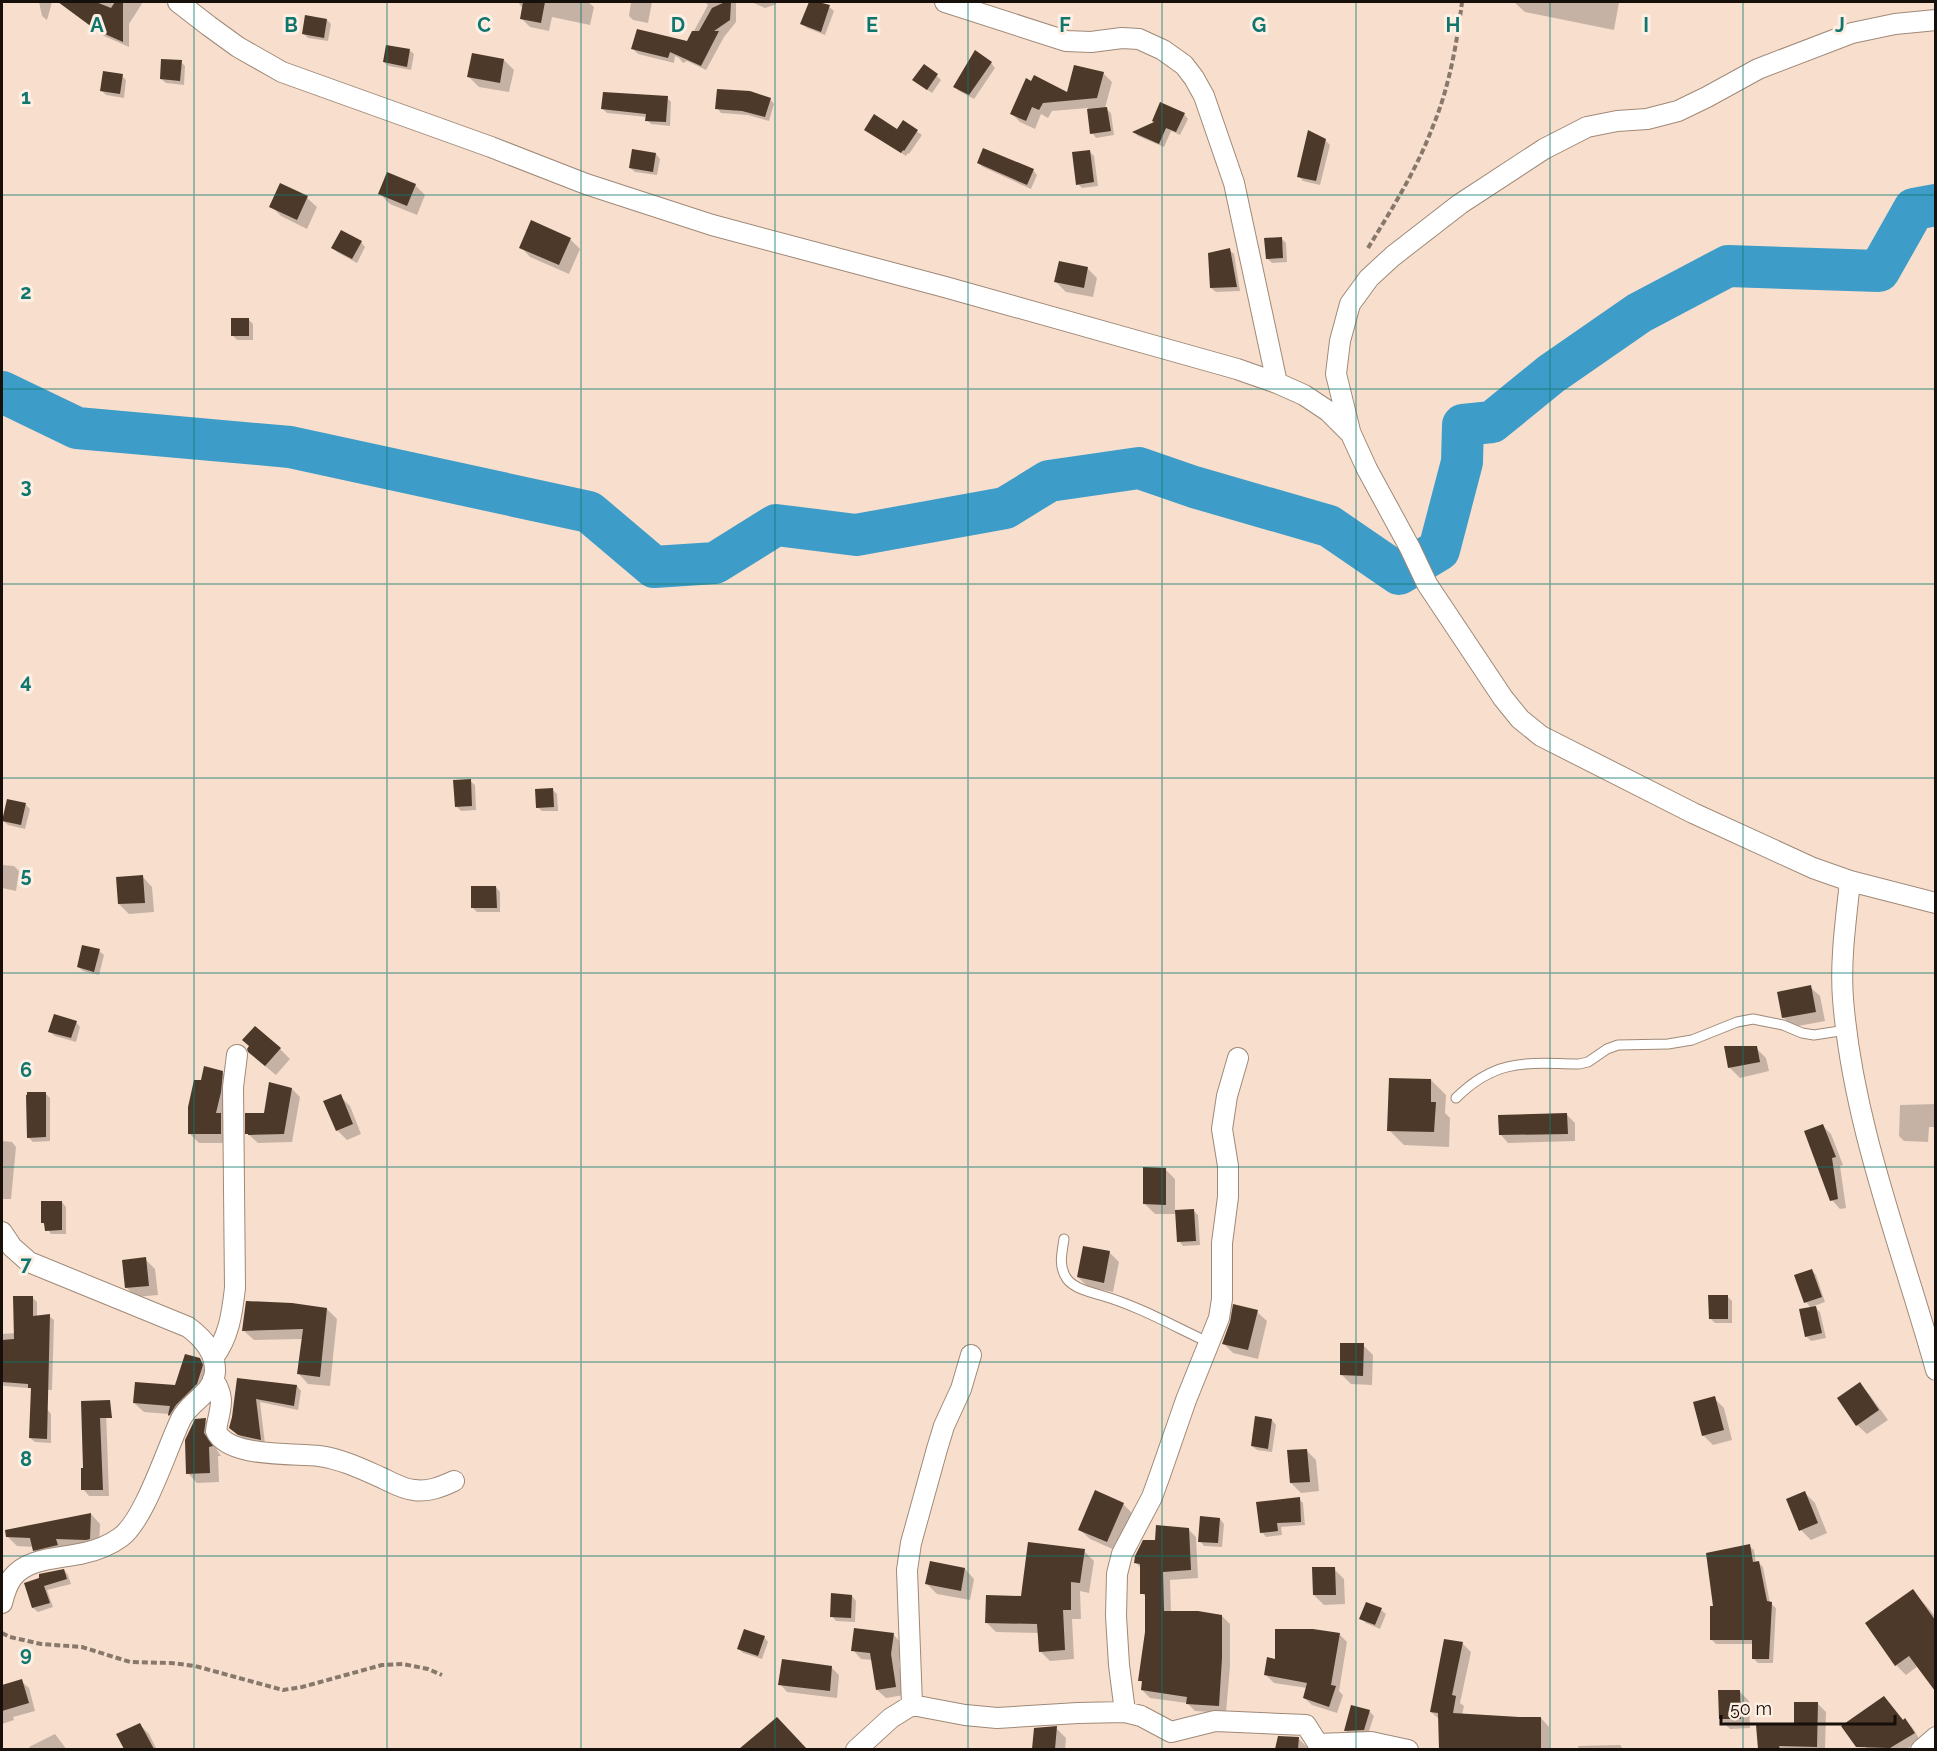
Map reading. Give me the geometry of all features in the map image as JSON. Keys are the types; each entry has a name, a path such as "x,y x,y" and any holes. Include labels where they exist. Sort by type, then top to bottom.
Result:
{"street":[{"path":"178,2 231,42 282,72 586,184 712,225 945,287 1237,369 1304,395 1328,411 1351,434"},
{"path":"945,2 1066,41 1139,39 1163,50 1184,66 1204,96 1234,183 1277,383"},
{"path":"1935,20 1895,24 1852,33 1758,69 1678,111 1647,119 1617,121 1587,128 1544,149 1460,204 1370,278 1350,304 1340,341 1336,374 1351,434 1427,584 1503,698 1520,719 1541,736 1694,813 1813,868 1850,881 1935,903"},
{"path":"1850,881 1843,958 1846,1030 1873,1159 1935,1370"},
{"path":"213,1358 225,1340 235,1288 233,1087 237,1055"},
{"path":"1125,1712 1116,1616 1117,1574 1122,1554 1152,1497 1190,1389 1219,1318 1222,1299 1222,1243 1228,1197 1228,1166 1222,1129 1227,1096 1238,1058"},
{"path":"2,1232 12,1247 29,1262 188,1327 208,1345 215,1370 209,1388 203,1396 186,1409 138,1519 124,1535 108,1546 86,1553 29,1564 10,1580 2,1603"},
{"path":"912,1705 907,1570 911,1543 944,1426 961,1389 971,1355"},
{"path":"213,1379 222,1395 222,1406 216,1431 223,1441 238,1448 259,1452 319,1456 340,1461 415,1491 440,1488 454,1481"},
{"path":"856,1749 891,1718 912,1705 996,1718 1125,1712 1141,1716 1173,1741 1215,1721 1306,1725 1318,1744 1371,1742 1408,1749"},
{"path":"1921,1749 1935,1737"}],"lane":[{"path":"1456,1098 1471,1083 1503,1066 1579,1064 1588,1062 1607,1049 1618,1045 1668,1044 1692,1040 1737,1022 1752,1019 1783,1025 1803,1034 1814,1035 1846,1030"},
{"path":"1064,1239 1061,1258 1062,1271 1069,1281 1078,1287 1129,1304 1210,1343"}],"path":[{"path":"1363,256 1405,184 1434,126 1456,49 1462,2"},
{"path":"2,1633 40,1644 82,1647 130,1662 195,1666 283,1690 382,1665 403,1664 428,1669 442,1676"}],"building":[{"path":"58,2 96,2 111,8 115,2 123,2 123,42 96,30"},
{"path":"523,2 545,2 541,23 520,19"},
{"path":"725,2 731,2 730,20 714,31 719,31 701,66 670,52 668,58 631,49 637,29 687,41 692,31 699,31 712,8"},
{"path":"809,2 830,5 821,32 800,24"},
{"path":"305,15 327,19 324,38 302,34"},
{"path":"386,45 410,49 407,67 383,62"},
{"path":"975,50 992,62 969,95 953,87"},
{"path":"472,53 504,59 500,83 467,77"},
{"path":"161,59 182,60 180,81 160,79"},
{"path":"924,64 938,74 927,90 912,80"},
{"path":"1074,65 1104,72 1097,98 1043,103 1039,110 1032,107 1026,121 1010,114 1026,78 1031,81 1034,75 1067,92"},
{"path":"103,71 123,74 120,94 100,91"},
{"path":"717,89 750,91 771,98 765,117 742,111 715,109"},
{"path":"603,92 668,96 666,122 645,121 646,114 601,109"},
{"path":"1160,102 1185,113 1176,132 1166,128 1159,144 1132,132 1154,122 1152,121"},
{"path":"1107,107 1111,131 1090,134 1087,109"},
{"path":"874,114 897,129 903,120 918,130 904,151 901,153 864,130"},
{"path":"1308,130 1326,139 1316,181 1297,177"},
{"path":"983,148 1034,169 1027,185 977,163"},
{"path":"632,149 656,153 653,172 629,168"},
{"path":"1090,150 1094,182 1076,185 1072,152"},
{"path":"387,172 416,184 407,206 378,194"},
{"path":"280,183 308,196 297,220 269,207"},
{"path":"531,220 571,238 559,265 519,248"},
{"path":"341,230 362,241 352,259 331,248"},
{"path":"1282,237 1283,258 1266,259 1264,238"},
{"path":"1230,248 1237,287 1210,288 1208,253"},
{"path":"1059,261 1088,267 1084,288 1054,282"},
{"path":"231,318 249,318 249,336 231,336"},
{"path":"471,779 472,806 455,807 453,780"},
{"path":"553,788 554,807 536,808 535,789"},
{"path":"7,799 26,803 21,825 2,821"},
{"path":"143,875 145,903 118,904 116,877"},
{"path":"471,886 496,886 497,908 471,908"},
{"path":"82,945 100,949 94,972 77,967"},
{"path":"1811,985 1816,1012 1782,1018 1777,992"},
{"path":"54,1014 77,1021 71,1038 48,1032"},
{"path":"255,1026 281,1048 265,1066 248,1052 249,1046 242,1040"},
{"path":"1724,1046 1757,1046 1760,1062 1728,1068"},
{"path":"204,1066 223,1071 216,1113 221,1113 221,1134 188,1134 188,1107 194,1080 201,1080"},
{"path":"1389,1078 1431,1079 1431,1102 1436,1102 1434,1132 1387,1131"},
{"path":"269,1082 292,1088 284,1134 245,1134 245,1113 264,1113"},
{"path":"27,1092 46,1092 46,1137 27,1138"},
{"path":"341,1094 353,1124 336,1131 323,1101"},
{"path":"1567,1113 1568,1134 1499,1135 1498,1115"},
{"path":"1823,1124 1836,1157 1832,1158 1838,1199 1830,1201 1804,1131"},
{"path":"1143,1167 1166,1168 1166,1205 1143,1204"},
{"path":"41,1201 62,1201 62,1230 45,1231 44,1223 41,1223"},
{"path":"1194,1209 1196,1241 1177,1242 1175,1210"},
{"path":"1083,1246 1110,1251 1104,1283 1077,1277"},
{"path":"146,1257 149,1286 125,1288 122,1260"},
{"path":"1812,1269 1822,1297 1804,1303 1794,1275"},
{"path":"1708,1295 1728,1295 1728,1319 1709,1319"},
{"path":"13,1296 33,1296 33,1316 50,1314 47,1439 29,1438 31,1388 28,1388 28,1384 2,1382 2,1340 14,1339"},
{"path":"246,1301 292,1303 327,1308 320,1377 297,1374 303,1329 242,1331"},
{"path":"1233,1304 1258,1310 1248,1350 1222,1344 1230,1322"},
{"path":"1816,1306 1822,1333 1805,1337 1799,1309"},
{"path":"1340,1343 1364,1343 1363,1376 1340,1375"},
{"path":"185,1354 200,1358 203,1365 197,1384 176,1405 169,1416 170,1406 133,1403 135,1382 175,1385"},
{"path":"237,1378 297,1385 294,1406 256,1399 261,1440 238,1435 229,1428"},
{"path":"1860,1382 1879,1410 1856,1426 1837,1398"},
{"path":"1715,1396 1724,1430 1702,1436 1693,1402"},
{"path":"110,1400 112,1418 100,1418 103,1490 81,1490 81,1468 83,1468 81,1401"},
{"path":"1255,1416 1272,1419 1268,1449 1251,1446"},
{"path":"206,1418 204,1433 213,1446 209,1447 210,1473 186,1474 185,1440 195,1419"},
{"path":"1307,1449 1310,1482 1290,1483 1287,1450"},
{"path":"1095,1490 1124,1503 1107,1542 1078,1530"},
{"path":"1805,1491 1818,1523 1799,1531 1786,1499"},
{"path":"1300,1497 1301,1522 1277,1523 1278,1531 1260,1533 1256,1502"},
{"path":"91,1513 90,1539 56,1539 58,1545 33,1551 30,1538 6,1537 5,1530"},
{"path":"1200,1516 1220,1518 1218,1543 1198,1542"},
{"path":"1156,1525 1189,1528 1191,1570 1163,1572 1164,1611 1198,1611 1222,1615 1219,1706 1186,1704 1187,1697 1141,1690 1142,1681 1138,1681 1145,1632 1145,1594 1140,1594 1140,1564 1134,1563 1143,1540 1155,1540"},
{"path":"1028,1542 1085,1549 1080,1583 1071,1582 1071,1610 1063,1610 1065,1650 1039,1652 1037,1624 985,1623 986,1595 1021,1596"},
{"path":"1750,1544 1753,1562 1759,1561 1767,1601 1772,1602 1769,1659 1752,1659 1752,1640 1710,1640 1710,1606 1713,1606 1706,1553"},
{"path":"930,1561 965,1568 961,1591 925,1584"},
{"path":"1312,1567 1335,1567 1336,1595 1313,1595"},
{"path":"64,1569 67,1579 44,1586 50,1603 32,1608 24,1583 39,1578 39,1574"},
{"path":"1913,1589 1935,1620 1935,1691 1909,1656 1895,1666 1865,1623"},
{"path":"831,1593 852,1595 851,1618 830,1617"},
{"path":"1366,1602 1382,1608 1375,1625 1359,1619"},
{"path":"854,1628 894,1633 891,1654 896,1687 876,1690 870,1653 851,1651"},
{"path":"744,1629 765,1636 758,1656 737,1649"},
{"path":"1275,1629 1313,1629 1340,1633 1331,1685 1336,1686 1329,1707 1303,1698 1307,1683 1264,1675 1267,1657 1275,1659"},
{"path":"1444,1639 1463,1642 1452,1695 1456,1696 1453,1713 1541,1717 1541,1749 1439,1749 1438,1713 1430,1712"},
{"path":"782,1659 832,1666 830,1691 778,1685"},
{"path":"22,1679 29,1703 2,1711 2,1685"},
{"path":"1718,1690 1740,1690 1741,1719 1719,1719"},
{"path":"1884,1696 1903,1720 1905,1718 1915,1733 1890,1748 1856,1747 1841,1726"},
{"path":"1794,1702 1818,1702 1817,1747 1779,1746 1780,1749 1758,1749 1756,1725 1794,1723"},
{"path":"1351,1705 1370,1710 1364,1730 1344,1731"},
{"path":"777,1717 807,1749 739,1749"},
{"path":"140,1723 154,1749 124,1749 116,1734"},
{"path":"1057,1726 1055,1749 1032,1749 1034,1728"},
{"path":"1278,1736 1299,1737 1298,1749 1275,1749"}],"waterway":[{"path":"2,392 77,428 290,447 589,512 654,567 715,563 776,525 856,535 1005,508 1049,481 1139,468 1194,487 1329,526 1399,574 1439,550 1462,462 1463,425 1492,422 1551,374 1639,313 1728,266 1879,271 1914,209 1936,205"}]}
